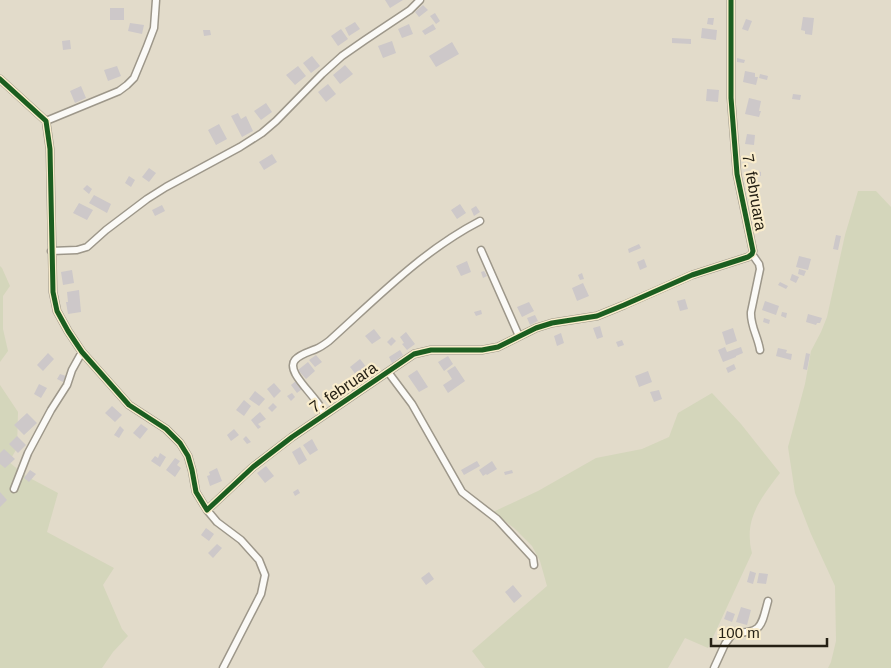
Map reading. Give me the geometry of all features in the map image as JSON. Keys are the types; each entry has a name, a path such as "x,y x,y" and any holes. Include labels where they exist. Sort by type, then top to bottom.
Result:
{"street":[{"path":"46,121 119,91 134,78 154,28 156,0"},
{"path":"51,251 77,250 87,247 147,199 262,133 342,56 410,10 420,0"},
{"name":"7. februara","path":"207,510 253,467 292,437 414,354 431,350 490,349 498,347 536,328 552,323 597,316 692,275 748,257 752,254 753,250 737,174 731,98 732,0"},
{"path":"0,79 46,121 50,149 53,292 57,311 82,352 128,405 166,429 180,443 188,456 196,492 207,510 216,522 241,540 259,560 265,575 261,594 224,668"},
{"path":"324,415 321,406 294,373 294,360 329,341 410,268 451,238 480,221"},
{"path":"481,250 519,336"},
{"path":"752,254 760,269 750,319 760,350"},
{"path":"14,489 28,453 67,385 72,370 82,352"},
{"name":"7. februara","path":"388,372 412,404 462,492 497,519 533,558 534,565"},
{"path":"714,668 725,644 734,633 753,632 761,624 768,601"}],"green space":[{"path":"858,191 876,191 891,207 891,668 828,668 836,641 835,586 811,534 795,493 788,447 805,384 811,351 827,317 845,235"},
{"path":"0,266 10,286 3,296 3,329 8,351 0,362"},
{"path":"0,385 18,412 17,448 9,462 26,476 58,493 47,532 114,568 103,585 122,629 128,636 113,652 102,668 0,668"},
{"path":"712,393 741,424 780,473 763,496 754,513 750,531 752,553 708,648 685,638 668,668 485,668 472,651 547,586 540,561 532,546 514,528 493,512 538,491 596,458 642,449 669,437 678,413"}],"building":[{"path":"385,0 403,0 390,8"},
{"path":"423,5 428,10 419,17 415,12"},
{"path":"110,8 124,8 124,20 110,20"},
{"path":"435,13 440,21 436,24 430,16"},
{"path":"803,17 814,18 812,35 805,34 805,31 801,30"},
{"path":"708,18 714,18 713,25 707,24"},
{"path":"746,19 752,21 748,31 742,29"},
{"path":"355,22 360,29 349,36 345,28"},
{"path":"130,23 144,25 142,34 128,31"},
{"path":"409,24 413,34 402,38 398,29"},
{"path":"433,24 436,29 425,35 422,31"},
{"path":"702,28 717,30 716,40 701,38"},
{"path":"341,29 348,39 338,46 331,36"},
{"path":"203,30 210,30 211,35 204,36"},
{"path":"672,38 691,39 691,44 672,43"},
{"path":"70,40 71,49 63,50 62,41"},
{"path":"392,41 396,53 383,58 378,46"},
{"path":"452,42 459,54 436,67 429,56"},
{"path":"312,56 320,66 311,73 303,63"},
{"path":"737,58 745,60 744,63 737,62"},
{"path":"345,65 353,74 340,84 333,75"},
{"path":"117,66 121,76 108,81 104,70"},
{"path":"298,66 306,76 295,85 286,75"},
{"path":"745,71 755,73 755,77 758,77 756,85 743,82"},
{"path":"760,74 768,76 767,80 759,78"},
{"path":"328,84 336,94 326,102 318,92"},
{"path":"81,86 86,98 75,103 70,91"},
{"path":"707,89 719,90 718,102 706,101"},
{"path":"793,94 801,95 800,100 792,99"},
{"path":"749,98 761,101 759,117 745,114"},
{"path":"266,103 272,112 261,120 254,111"},
{"path":"238,113 241,119 246,116 253,131 242,137 231,116"},
{"path":"219,124 227,139 216,145 208,130"},
{"path":"747,134 755,135 754,145 745,144"},
{"path":"272,154 277,162 264,170 259,162"},
{"path":"740,156 749,156 749,161 740,161"},
{"path":"149,168 156,173 149,182 142,177"},
{"path":"753,170 761,172 761,176 752,175"},
{"path":"129,176 135,180 131,187 125,183"},
{"path":"87,185 92,189 89,194 83,189"},
{"path":"94,195 111,204 107,213 89,203"},
{"path":"79,203 93,210 87,220 73,213"},
{"path":"460,204 466,213 457,219 451,210"},
{"path":"162,205 165,211 155,216 152,210"},
{"path":"476,206 480,212 474,216 471,209"},
{"path":"836,235 841,236 838,250 833,249"},
{"path":"639,244 641,248 629,253 628,249"},
{"path":"799,256 811,259 808,270 796,267"},
{"path":"644,259 647,267 640,270 637,262"},
{"path":"467,261 471,272 461,276 456,266"},
{"path":"799,269 806,271 804,276 798,274"},
{"path":"72,270 74,283 63,285 61,272"},
{"path":"484,271 487,276 483,278 481,272"},
{"path":"582,273 584,279 580,280 578,275"},
{"path":"792,274 799,277 796,283 790,280"},
{"path":"780,282 788,286 786,289 778,285"},
{"path":"583,283 589,296 577,301 572,288"},
{"path":"79,290 81,312 68,314 67,292"},
{"path":"685,299 688,309 680,311 677,301"},
{"path":"765,301 779,306 776,315 762,310"},
{"path":"529,302 534,311 522,317 517,307"},
{"path":"481,310 482,314 476,316 474,312"},
{"path":"782,312 787,313 786,318 781,316"},
{"path":"808,314 822,318 820,323 816,325 806,322"},
{"path":"535,315 538,321 530,325 527,318"},
{"path":"764,318 770,320 769,324 763,322"},
{"path":"600,326 603,337 597,339 593,328"},
{"path":"733,328 737,341 726,345 722,332"},
{"path":"374,329 381,338 372,344 365,336"},
{"path":"406,332 415,344 407,350 402,344 404,343 400,337"},
{"path":"561,333 564,343 557,346 554,336"},
{"path":"392,337 396,341 391,346 387,342"},
{"path":"622,340 624,345 618,347 616,342"},
{"path":"725,347 727,352 741,347 743,353 723,362 718,350"},
{"path":"778,348 787,350 786,353 792,354 791,360 776,356"},
{"path":"400,350 403,355 392,363 389,357"},
{"path":"48,353 54,359 43,371 37,365"},
{"path":"806,353 810,354 807,370 803,369"},
{"path":"316,355 322,362 315,367 309,360"},
{"path":"448,356 453,364 444,371 438,362"},
{"path":"360,359 367,368 357,376 350,367"},
{"path":"308,362 315,371 306,379 298,370"},
{"path":"734,364 736,369 728,373 726,368"},
{"path":"455,366 465,381 448,393 443,385 452,379 447,371"},
{"path":"417,370 428,387 419,392 408,376"},
{"path":"648,371 652,382 639,387 635,376"},
{"path":"60,374 66,376 63,382 57,379"},
{"path":"296,381 302,389 297,393 291,385"},
{"path":"274,383 281,391 274,398 267,389"},
{"path":"39,384 47,388 41,398 34,394"},
{"path":"659,390 662,399 654,402 650,392"},
{"path":"255,391 265,399 259,406 249,399"},
{"path":"292,393 295,397 291,401 287,396"},
{"path":"244,400 251,406 244,416 236,410"},
{"path":"273,403 277,407 272,412 268,408"},
{"path":"112,406 122,415 115,422 105,413"},
{"path":"260,412 266,419 258,424 261,427 258,429 251,420"},
{"path":"27,413 37,423 24,435 14,425"},
{"path":"141,424 148,429 140,439 133,433"},
{"path":"120,426 124,430 119,438 114,435"},
{"path":"234,429 239,435 231,441 227,435"},
{"path":"17,436 26,445 18,453 9,444"},
{"path":"246,436 251,442 247,444 243,439"},
{"path":"312,439 318,450 310,455 303,445"},
{"path":"300,447 307,460 299,465 292,452"},
{"path":"4,449 15,459 5,468 0,464 0,453"},
{"path":"160,453 166,457 160,467 151,461 155,456 158,458"},
{"path":"175,458 180,461 177,465 181,468 175,477 166,470"},
{"path":"477,461 480,466 464,475 461,470"},
{"path":"492,461 497,469 483,476 479,470"},
{"path":"266,466 274,476 265,483 257,473"},
{"path":"217,468 222,481 210,486 207,476 210,475 209,472"},
{"path":"30,470 36,474 29,482 24,478"},
{"path":"512,470 513,473 505,475 504,472"},
{"path":"298,489 300,493 295,496 293,492"},
{"path":"0,492 7,500 0,507"},
{"path":"206,528 214,534 209,541 201,535"},
{"path":"217,544 222,548 213,558 208,553"},
{"path":"750,571 756,573 753,584 747,582"},
{"path":"429,572 434,579 426,585 421,578"},
{"path":"759,573 768,574 766,584 757,583"},
{"path":"513,585 522,596 514,603 505,592"},
{"path":"741,607 751,610 747,625 736,622"},
{"path":"727,611 735,614 732,622 724,619"}],"cycle path":[{"path":"0,79 46,121 50,149 53,292 57,311 82,352 129,405 166,429 180,443 188,456 196,492 207,510 253,467 292,437 414,354 431,350 482,350 498,347 536,328 552,323 597,316 692,275 748,257 752,254 753,251 737,174 731,98 731,0"}]}
